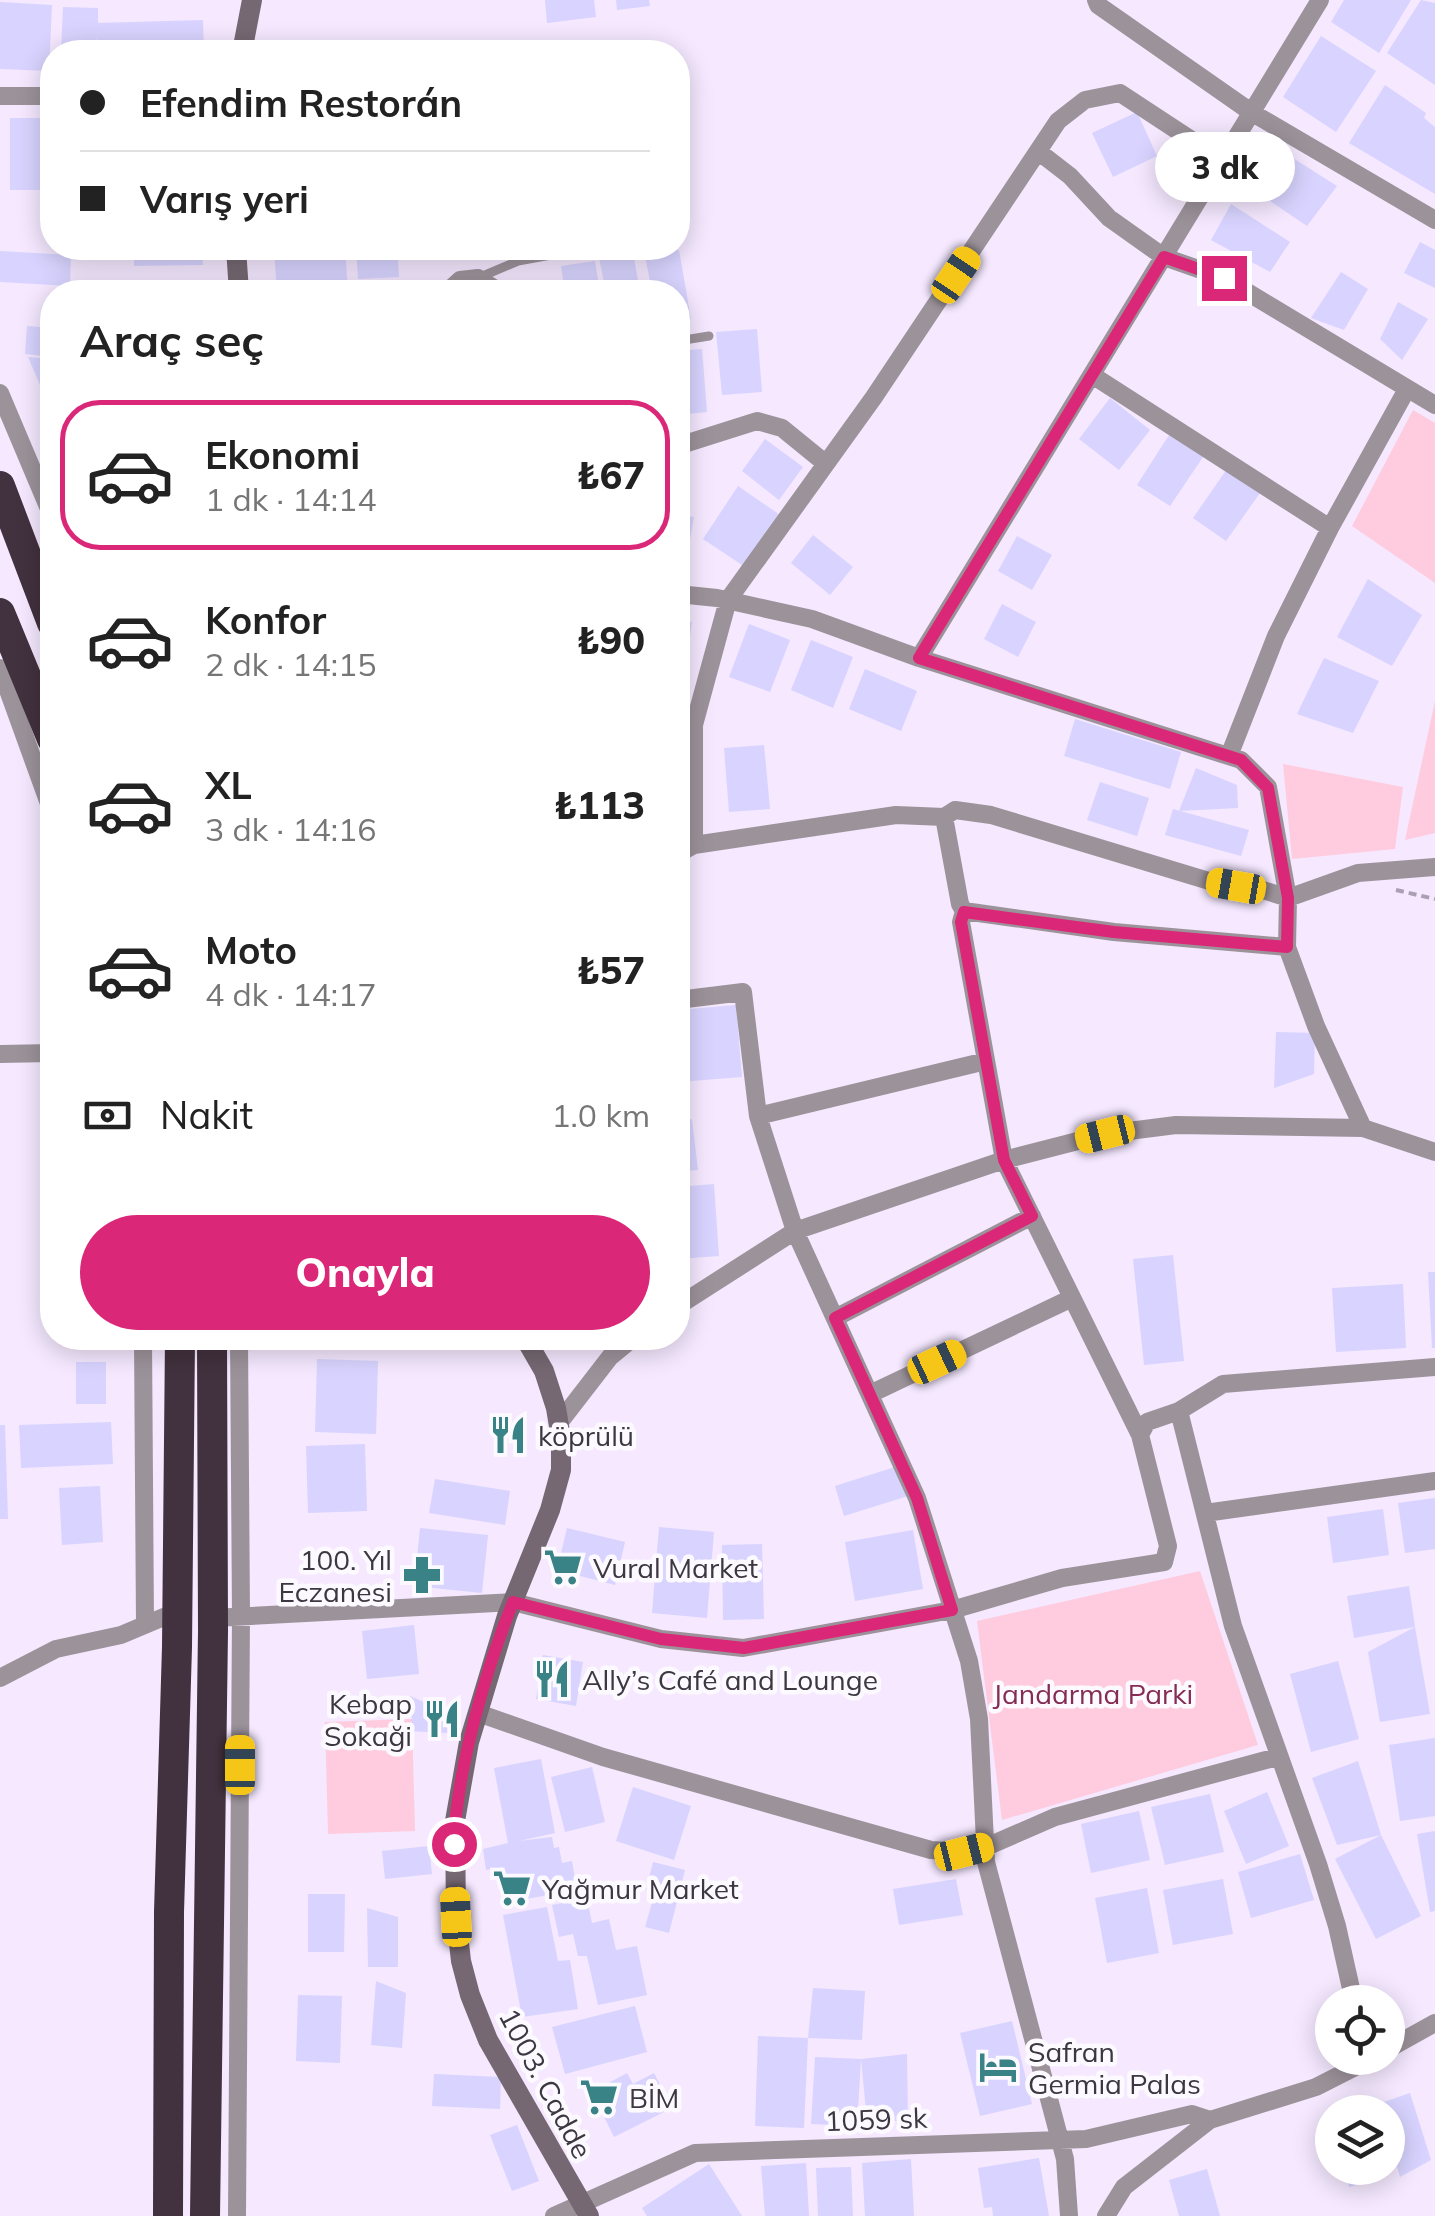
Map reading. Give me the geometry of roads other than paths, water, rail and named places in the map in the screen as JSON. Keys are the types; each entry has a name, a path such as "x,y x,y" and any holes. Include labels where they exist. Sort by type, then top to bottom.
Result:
{"highway":[{"path":"0,486 40,591"},
{"path":"0,613 6,661 40,719"},
{"path":"168,2216 169,1912 178,1611 180,1350"},
{"path":"205,2216 227,1616 213,1350"}],"main road":[{"path":"244,40 252,0"},
{"name":"1003. Cadde","path":"532,1350 544,1371 559,1423 561,1470 478,1713 454,1820 453,1867 461,1962 470,1995 488,2040 585,2210"}],"street":[{"path":"1096,0 1251,112 1435,220"},
{"path":"919,658 1320,0"},
{"path":"690,787 694,725 728,600 874,398 1058,121 1085,100 1120,93 1222,160"},
{"path":"0,96 40,96"},
{"path":"1038,152 1070,176 1109,218 1164,257 1224,278 1435,405"},
{"path":"460,280 481,280"},
{"path":"1092,374 1330,528"},
{"path":"1229,756 1276,636 1407,389"},
{"path":"0,393 40,488"},
{"path":"690,442 758,421 782,428 825,463"},
{"path":"690,595 812,619 919,658 1241,760 1268,788 1288,898 1287,947 1316,1026 1363,1128"},
{"path":"6,661 40,773"},
{"path":"690,848 896,815 944,817 955,810 991,815 1210,881 1288,898 1358,874 1435,867"},
{"path":"227,1616 513,1602 661,1639 744,1648 952,1610 1062,1578 1164,1562 1168,1546 1140,1436 1004,1160 961,922 964,912 944,817"},
{"path":"964,912 1114,932 1287,947"},
{"path":"690,999 743,992 758,1116 795,1231 917,1498 969,1661 979,1719 986,1862 1065,2158 1069,2216"},
{"path":"0,1054 40,1053"},
{"path":"758,1116 986,1061"},
{"path":"690,1298 795,1231 1004,1160 1105,1134 1176,1124 1363,1128 1435,1152"},
{"path":"835,1318 1032,1216"},
{"path":"870,1394 1072,1298"},
{"path":"143,1350 145,1624"},
{"path":"237,2216 227,1616 238,1350"},
{"path":"559,1423 618,1350"},
{"path":"1140,1436 1147,1422 1179,1411 1223,1384 1435,1367"},
{"path":"1179,1411 1233,1626 1318,1864 1350,1985"},
{"path":"1205,1513 1435,1481"},
{"path":"0,1678 56,1649 121,1635 178,1611"},
{"path":"478,1713 604,1757 931,1850 964,1852 986,1847 1055,1816 1278,1758"},
{"path":"1405,2040 1435,2023"},
{"path":"1106,2216 1124,2188 1210,2120 1316,2088 1340,2075"},
{"name":"1059 sk","path":"554,2216 585,2210 694,2153 1086,2139 1192,2114 1210,2120"}],"lane":[{"path":"478,278 528,260"},
{"path":"690,340 709,336"}],"place":[{"name":"köprülü","path":"508,1435"},
{"name":"Vural Market","path":"563,1567"},
{"name":"100. Yıl Eczanesi","path":"422,1575"},
{"name":"Ally’s Café and Lounge","path":"552,1679"},
{"name":"Kebap Sokaği","path":"442,1719"},
{"name":"Yağmur Market","path":"512,1888"},
{"name":"Safran Germia Palas","path":"998,2067"},
{"name":"BİM","path":"599,2097"}],"park label":[{"name":"Jandarma Parki","path":"1093,1693"}]}
